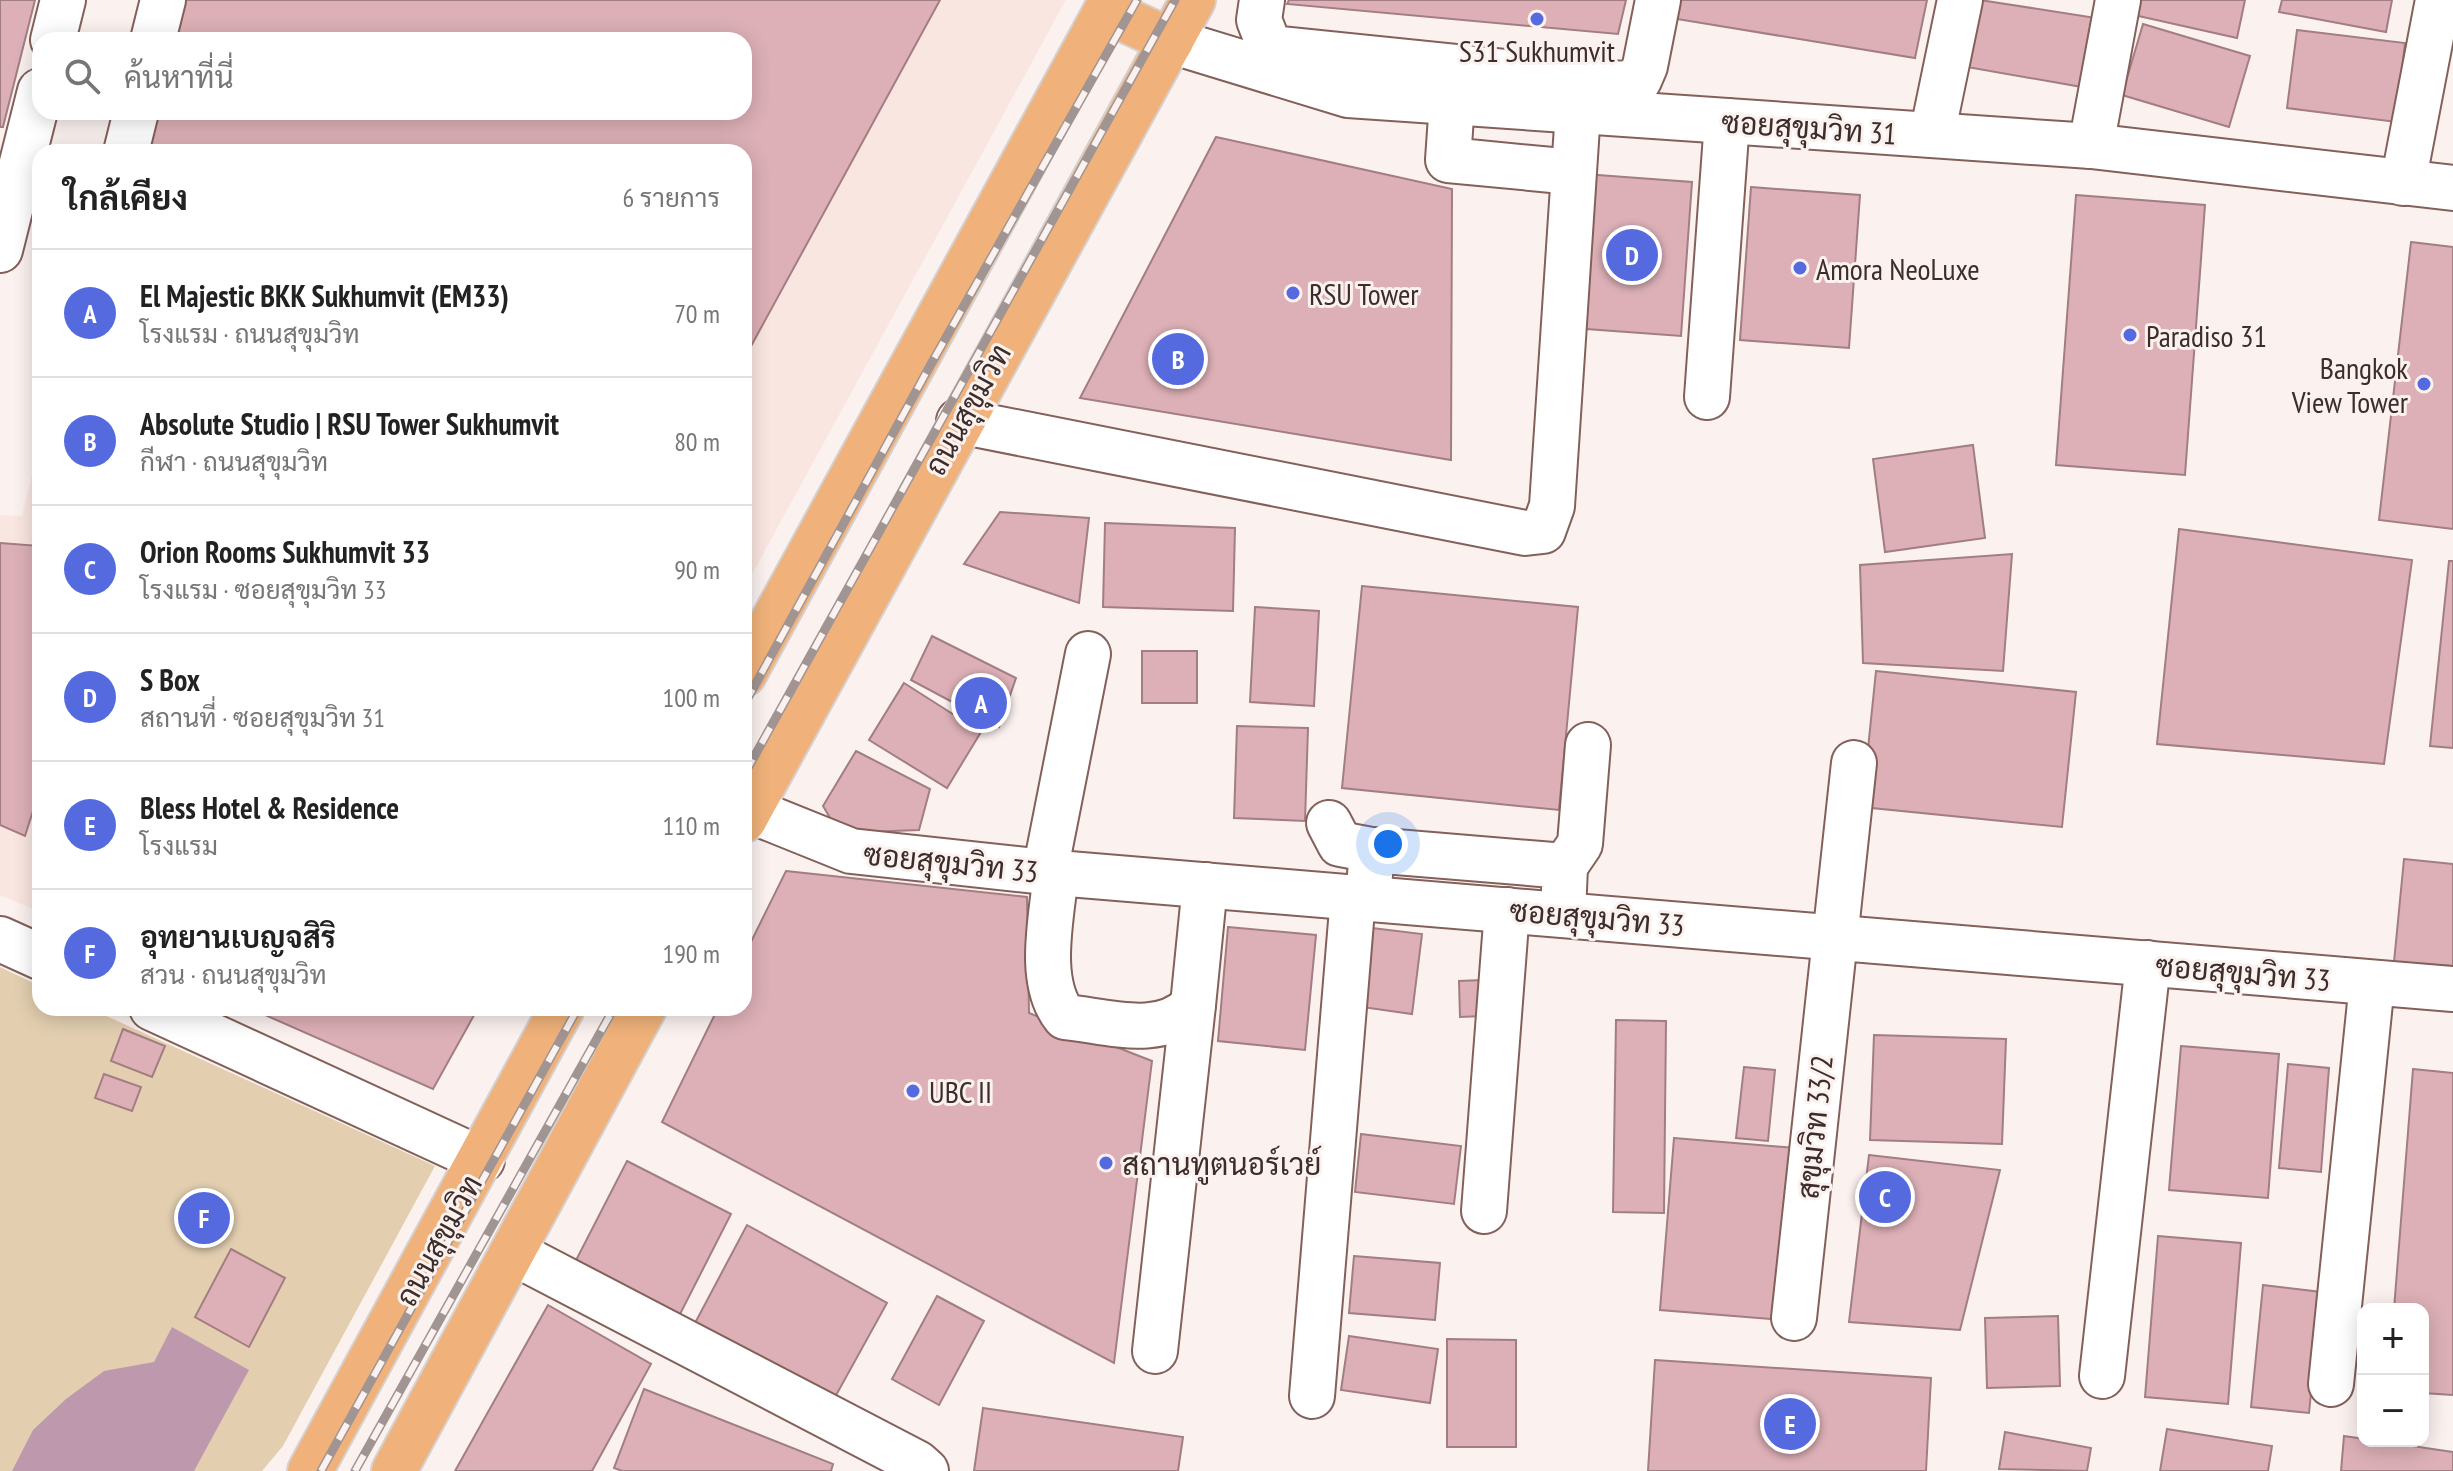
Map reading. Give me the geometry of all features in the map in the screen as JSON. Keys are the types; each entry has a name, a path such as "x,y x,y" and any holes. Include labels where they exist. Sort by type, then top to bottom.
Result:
{"main road":[{"name":"ถนนสุขุมวิท","path":"752,804 959,421 1193,0"},
{"path":"752,659 1109,5 1171,41"},
{"name":"ถนนสุขุมวิท","path":"310,1471 558,1016"},
{"path":"394,1471 640,1016"}],"street":[{"path":"55,32 63,0"},
{"path":"155,32 163,0"},
{"path":"1262,0 1259,20 1270,48 1586,101 1622,84 1639,80 1658,0"},
{"path":"1932,135 1960,0"},
{"path":"2091,146 2118,0"},
{"path":"2403,183 2438,0"},
{"name":"ซอยสุขุมวิท 31","path":"1171,41 1348,95 1452,102 1586,101 1727,121 2091,146 2453,188"},
{"path":"959,421 1525,533 1543,531 1552,506 1573,172 1586,101"},
{"path":"1452,102 1448,160 1573,172"},
{"path":"0,250 33,120"},
{"path":"128,144 134,120"},
{"path":"1707,397 1727,121"},
{"path":"1088,654 1052,880 1049,974 1056,1005 1065,1017 1154,1027 1182,1016 1193,1005"},
{"path":"1563,914 1565,866 1580,844 1588,745"},
{"name":"สุขุมวิท 33/2","path":"1794,1318 1854,763"},
{"name":"ซอยสุขุมวิท 33","path":"752,817 851,851 1052,880 1204,897 1360,898 2453,989"},
{"path":"1329,823 1340,844 1372,850 1565,866"},
{"path":"1312,1396 1360,898 1372,850"},
{"path":"1155,1351 1204,897"},
{"path":"1484,1211 1507,910"},
{"path":"0,939 32,953"},
{"path":"2102,1376 2148,963"},
{"path":"2331,1384 2372,983"},
{"path":"169,1016 482,1160"},
{"path":"514,1253 917,1463 926,1471"}],"shaded area":[{"path":"148,0 1066,0 752,574 752,144 744,144 744,120 752,120 752,32 625,32"},
{"path":"32,475 32,909 0,895 0,515 22,516"},
{"path":"0,967 32,982 32,1016 107,1016 435,1166 283,1446 262,1471 0,1471"},
{"path":"172,1327 249,1370 194,1471 12,1471 33,1430 66,1399 104,1371 154,1362"}],"building":[{"path":"0,0 35,0 3,127 0,127"},
{"path":"174,0 940,0 752,344 752,144 139,144 145,120 752,120 752,32 166,32"},
{"name":"S31 Sukhumvit","path":"1289,0 1626,0 1618,34 1287,4"},
{"path":"1681,0 1927,0 1915,58 1677,19"},
{"path":"1980,0 2096,18 2082,87 1967,67"},
{"path":"2128,0 2245,0 2237,38 2125,13"},
{"path":"2282,0 2392,0 2386,32 2279,12"},
{"path":"2143,24 2250,56 2229,127 2122,95"},
{"path":"2297,30 2405,43 2396,122 2287,108"},
{"name":"RSU Tower","path":"1216,137 1452,189 1451,460 1080,398"},
{"path":"1584,174 1692,182 1681,336 1573,328"},
{"name":"Amora NeoLuxe","path":"1751,187 1860,195 1849,348 1740,340"},
{"name":"Paradiso 31","path":"2076,195 2205,205 2185,475 2056,465"},
{"name":"Bangkok View Tower","path":"2411,242 2453,247 2453,529 2379,520"},
{"path":"1973,445 1985,538 1885,552 1873,459"},
{"path":"1000,512 1089,518 1079,603 964,564"},
{"path":"1105,523 1235,528 1233,611 1103,607"},
{"path":"2179,529 2412,560 2384,764 2157,744"},
{"path":"0,543 32,545 32,814 25,836 0,825"},
{"path":"2012,554 2003,671 1863,663 1860,565"},
{"path":"2449,561 2453,561 2453,748 2430,746"},
{"path":"1362,586 1578,607 1559,810 1342,788"},
{"path":"1255,607 1319,611 1314,706 1250,702"},
{"path":"932,636 1016,678 999,727 911,680"},
{"path":"1142,651 1197,651 1197,703 1142,703"},
{"path":"1876,671 2076,692 2062,827 1862,807"},
{"path":"904,683 981,732 947,788 869,740"},
{"path":"1237,726 1308,728 1305,821 1234,818"},
{"path":"856,751 930,789 919,830 839,833 823,806"},
{"path":"2404,859 2453,864 2453,966 2394,962"},
{"name":"UBC II","path":"786,871 1027,897 1029,1013 1152,1061 1114,1363 662,1122 714,1016 752,1016 752,940"},
{"path":"1228,927 1316,935 1305,1050 1218,1041"},
{"path":"1364,927 1422,934 1412,1014 1355,1006"},
{"path":"1482,980 1483,1016 1460,1017 1459,981"},
{"path":"267,1016 474,1016 433,1089"},
{"path":"1616,1020 1666,1021 1664,1213 1613,1212"},
{"path":"123,1029 165,1046 152,1077 111,1061"},
{"path":"1874,1035 2006,1039 2002,1144 1870,1140"},
{"path":"2181,1046 2279,1054 2268,1198 2169,1190"},
{"path":"2288,1064 2329,1068 2321,1172 2279,1168"},
{"path":"1744,1067 1775,1070 1768,1141 1736,1138"},
{"path":"2413,1069 2453,1073 2453,1395 2429,1393 2429,1303 2394,1303"},
{"path":"104,1074 141,1087 132,1111 95,1098"},
{"path":"1361,1134 1461,1146 1454,1204 1355,1192"},
{"path":"1674,1138 1808,1149 1794,1321 1660,1310"},
{"path":"1869,1155 2000,1170 1960,1330 1849,1322"},
{"path":"627,1161 731,1214 676,1322 572,1268"},
{"path":"747,1225 887,1303 834,1399 695,1323"},
{"path":"2158,1236 2241,1243 2228,1404 2145,1397"},
{"path":"231,1249 285,1278 249,1347 195,1317"},
{"path":"1354,1256 1440,1263 1435,1320 1349,1313"},
{"path":"2263,1285 2321,1292 2309,1413 2251,1407"},
{"path":"937,1296 984,1321 939,1405 892,1379"},
{"path":"548,1305 651,1364 592,1471 455,1471"},
{"path":"2058,1316 2060,1386 1987,1388 1985,1318"},
{"path":"1349,1336 1438,1349 1430,1403 1341,1390"},
{"path":"1447,1339 1516,1340 1516,1447 1447,1447"},
{"path":"1655,1360 1931,1378 1926,1471 1648,1471"},
{"path":"644,1389 833,1464 831,1471 622,1471 614,1468"},
{"path":"983,1408 1183,1437 1178,1471 974,1471"},
{"path":"2167,1429 2272,1446 2268,1471 2160,1471"},
{"path":"2005,1432 2091,1448 2087,1471 1999,1469"},
{"path":"2344,1436 2357,1438 2357,1447 2419,1447 2453,1452 2453,1471 2341,1471"}],"railway":[{"path":"752,690 931,364 1137,0"},
{"path":"752,761 1175,0"},
{"path":"321,1471 574,1016"},
{"path":"355,1471 610,1016"}],"place":[{"name":"S31 Sukhumvit","path":"1537,19"},
{"name":"S Box","path":"1632,255"},
{"name":"Amora NeoLuxe","path":"1800,268"},
{"name":"RSU Tower","path":"1293,293"},
{"name":"Paradiso 31","path":"2130,335"},
{"name":"Absolute Studio | RSU Tower Sukhumvit","path":"1178,359"},
{"name":"Bangkok View Tower","path":"2424,384"},
{"name":"El Majestic BKK Sukhumvit (EM33)","path":"981,703"},
{"name":"UBC II","path":"913,1091"},
{"name":"สถานทูตนอร์เวย์","path":"1106,1163"},
{"name":"Orion Rooms Sukhumvit 33","path":"1885,1197"},
{"name":"อุทยานเบญจสิริ","path":"204,1218"},
{"name":"Bless Hotel & Residence","path":"1790,1424"}]}
